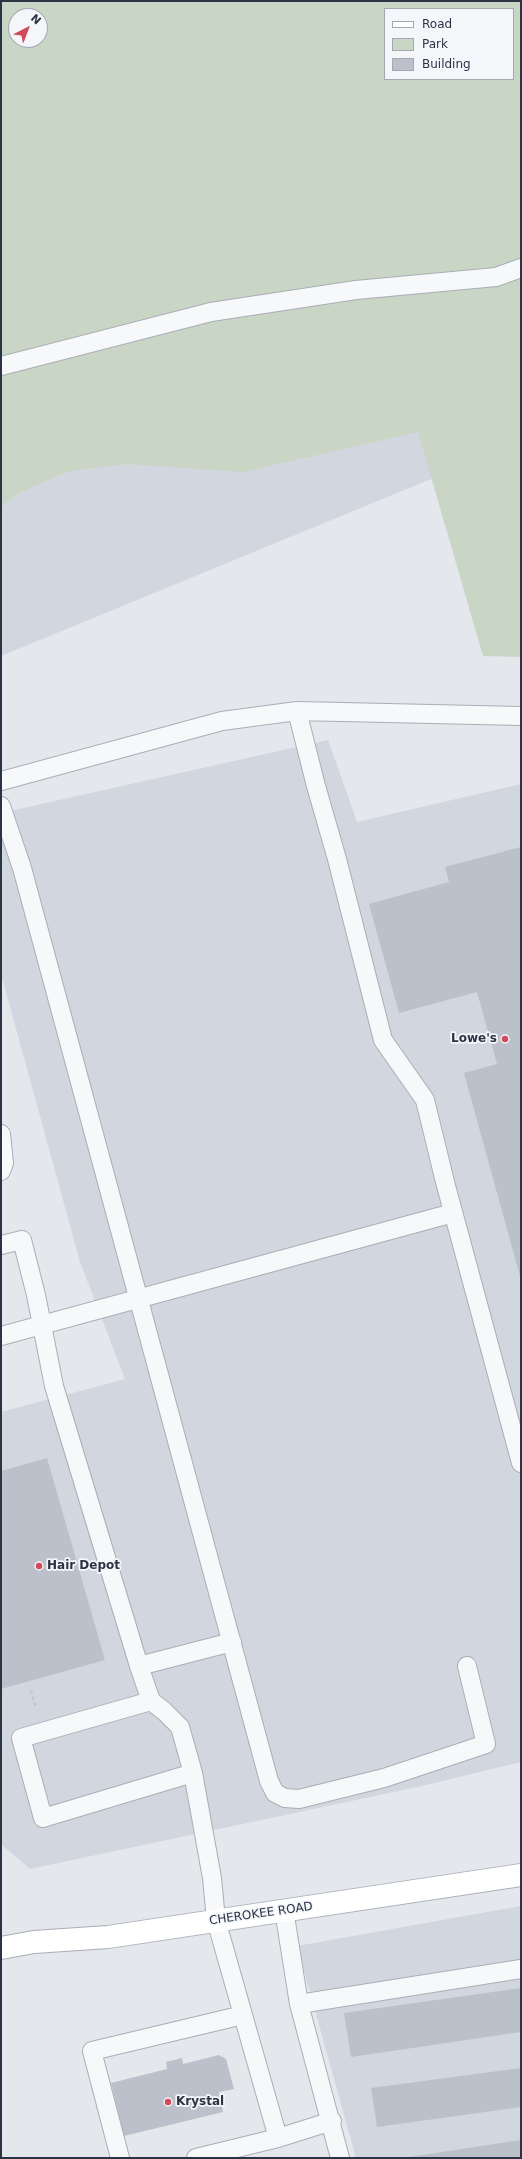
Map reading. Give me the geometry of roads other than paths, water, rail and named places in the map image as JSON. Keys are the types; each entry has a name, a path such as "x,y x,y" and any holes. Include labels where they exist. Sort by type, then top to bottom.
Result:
{"main road":[{"name":"CHEROKEE ROAD","path":"1,1948 34,1942 108,1937 521,1875"}],"lane":[{"path":"1,366 211,312 356,290 496,277 521,268"},
{"path":"297,711 316,786 337,859 383,1040 425,1100 453,1213 521,1463"},
{"path":"1,781 222,721 297,711 521,716"},
{"path":"1,806 22,868 269,1782 275,1793 285,1798 300,1799 384,1778 486,1744 467,1666"},
{"path":"1,1134 4,1163 1,1171"},
{"path":"1,1336 453,1213"},
{"path":"1,1245 22,1240 42,1325 54,1386 150,1701 164,1711 180,1727 193,1774 212,1878 216,1920 278,2138"},
{"path":"139,1666 232,1642"},
{"path":"150,1701 20,1738 43,1818 193,1774"},
{"path":"284,1910 299,2004 332,2121 340,2158"},
{"path":"299,2004 521,1969"},
{"path":"120,2158 92,2051 243,2014"},
{"path":"196,2158 278,2138 332,2121"}],"place":[{"name":"Lowe's","path":"505,1039"},
{"name":"Hair Depot","path":"39,1566"},
{"name":"Krystal","path":"168,2102"}]}
